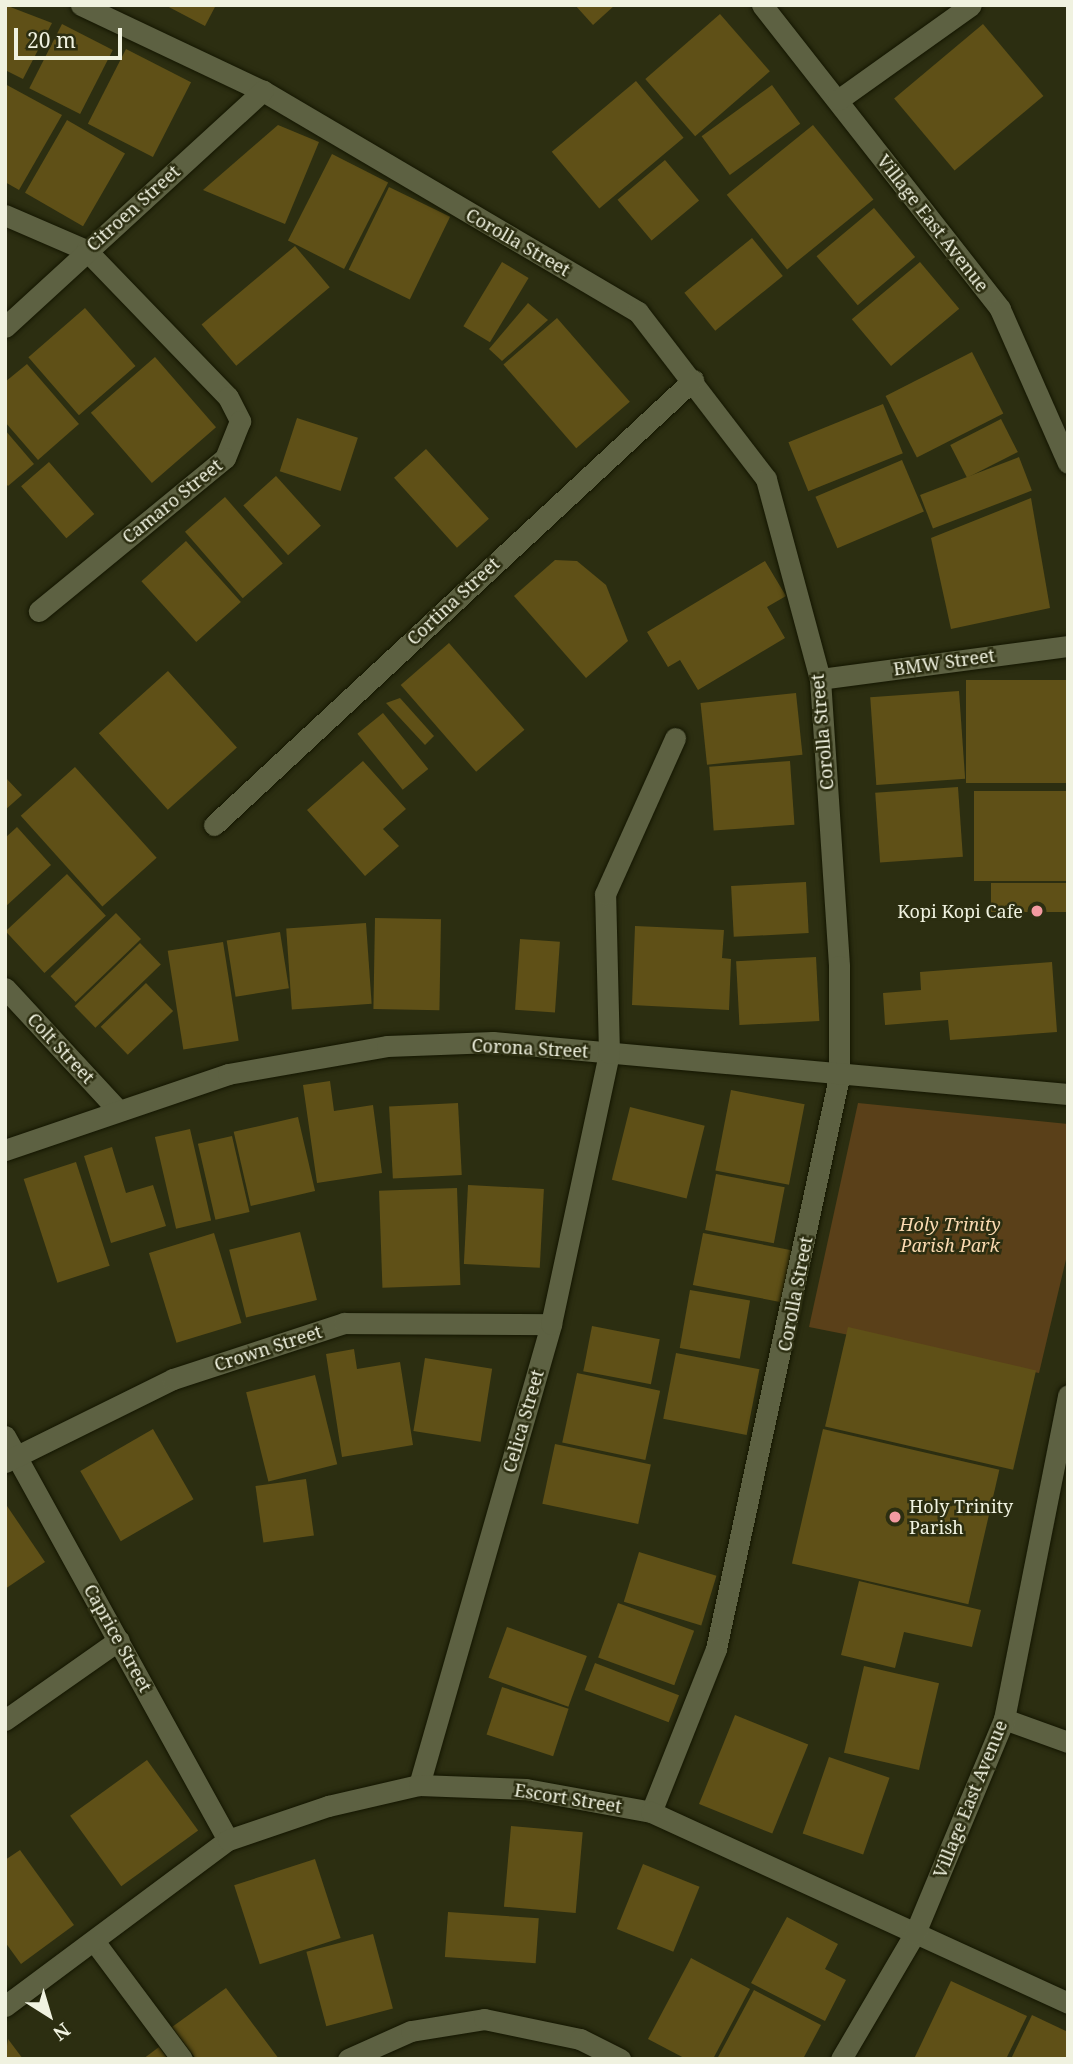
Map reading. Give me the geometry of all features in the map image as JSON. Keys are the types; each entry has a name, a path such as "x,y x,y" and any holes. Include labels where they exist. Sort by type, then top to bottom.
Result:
{"street":[{"name":"Corolla Street","path":"81,5 263,92 638,312 693,380 766,479 820,679 839,966 839,1077 716,1649 651,1812"},
{"name":"Village East Avenue","path":"762,5 999,309 1062,425 1068,463"},
{"path":"838,100 971,5"},
{"name":"Citroen Street","path":"5,327 86,250 263,92"},
{"path":"5,215 86,250"},
{"name":"Camaro Street","path":"38,611 225,458 240,421 228,397 86,250"},
{"name":"Cortina Street","path":"214,825 693,380"},
{"name":"BMW Street","path":"820,679 1068,646"},
{"name":"Celica Street","path":"419,1786 551,1324 609,1053 605,894 675,738"},
{"name":"Colt Street","path":"5,988 117,1109"},
{"name":"Corona Street","path":"5,1150 117,1109 228,1074 387,1046 493,1042 839,1077 1068,1094"},
{"name":"Crown Street","path":"11,1458 173,1379 344,1323 551,1324"},
{"name":"Village East Avenue","path":"841,2059 915,1933 1004,1719 1068,1395"},
{"name":"Caprice Street","path":"5,1436 11,1458 119,1640 229,1840"},
{"path":"5,1720 119,1640"},
{"path":"1004,1719 1068,1742"},
{"name":"Escort Street","path":"5,2006 229,1840 328,1806 419,1786 526,1789 651,1812 1068,2003"},
{"path":"94,1941 182,2059"},
{"path":"348,2059 411,2031 484,2019 580,2039 620,2059"}],"green space":[{"name":"Holy Trinity Parish Park","path":"858,1103 1068,1124 1068,1251 1039,1373 809,1327"}],"building":[{"path":"5,5 52,23 23,79 5,70"},
{"path":"165,5 216,5 205,26"},
{"path":"575,5 615,5 593,25"},
{"path":"720,14 770,71 695,136 645,79"},
{"path":"62,24 113,50 80,114 29,88"},
{"path":"983,24 1043,96 955,171 894,99"},
{"path":"126,49 191,82 153,157 88,124"},
{"path":"636,81 684,138 599,208 552,152"},
{"path":"5,84 62,115 19,190 5,182"},
{"path":"772,85 800,124 730,175 702,136"},
{"path":"67,120 125,154 83,226 25,193"},
{"path":"278,125 319,142 285,224 203,190"},
{"path":"813,125 873,200 787,269 727,195"},
{"path":"332,154 388,183 344,269 288,240"},
{"path":"665,160 699,201 652,240 618,200"},
{"path":"389,187 450,217 410,299 349,270"},
{"path":"874,208 915,257 858,305 817,256"},
{"path":"752,238 783,276 715,331 684,293"},
{"path":"295,246 330,287 236,366 202,324"},
{"path":"502,262 529,278 490,342 463,326"},
{"path":"920,262 959,309 891,366 852,319"},
{"path":"528,303 548,320 502,361 489,349"},
{"path":"85,308 136,366 79,415 28,357"},
{"path":"557,318 630,402 576,448 503,365"},
{"path":"972,352 1003,413 917,458 886,396"},
{"path":"155,357 216,427 152,483 91,413"},
{"path":"27,364 79,424 38,460 5,422 5,382"},
{"path":"883,404 903,453 808,491 788,442"},
{"path":"297,418 358,438 341,491 280,471"},
{"path":"1001,419 1018,452 967,478 950,445"},
{"path":"5,430 34,464 8,486 5,483"},
{"path":"426,449 489,519 457,548 394,478"},
{"path":"1019,457 1032,491 933,529 920,495"},
{"path":"902,460 924,512 837,548 815,497"},
{"path":"49,462 94,514 66,538 21,486"},
{"path":"276,476 321,526 288,555 243,505"},
{"path":"225,497 283,563 243,598 185,532"},
{"path":"1031,498 1050,608 951,629 931,538"},
{"path":"186,541 241,602 196,642 141,581"},
{"path":"555,560 577,561 606,585 628,641 586,678 514,596"},
{"path":"765,561 786,596 767,607 785,638 698,690 680,660 668,667 647,632"},
{"path":"449,643 524,730 476,772 401,685"},
{"path":"168,671 237,748 168,810 99,733"},
{"path":"966,680 1068,680 1068,783 966,783"},
{"path":"959,691 965,779 876,785 870,697"},
{"path":"796,693 802,755 707,765 701,703"},
{"path":"400,698 434,736 425,745 386,703"},
{"path":"383,713 428,769 403,790 357,734"},
{"path":"363,761 406,809 383,829 399,846 365,876 307,810"},
{"path":"790,761 794,825 714,830 709,767"},
{"path":"75,767 157,858 102,907 21,816"},
{"path":"5,777 22,795 5,810"},
{"path":"958,787 963,857 880,863 875,793"},
{"path":"974,791 1068,791 1068,881 974,881"},
{"path":"17,827 51,865 5,907 5,838"},
{"path":"67,874 106,916 44,973 6,931"},
{"path":"806,882 809,933 734,937 731,886"},
{"path":"991,883 1068,883 1068,912 991,912"},
{"path":"116,913 141,939 76,1002 51,976"},
{"path":"375,918 441,919 439,1010 373,1009"},
{"path":"366,923 372,1004 292,1009 286,929"},
{"path":"635,926 724,930 722,958 731,959 729,1010 632,1005"},
{"path":"280,932 289,988 236,997 227,940"},
{"path":"520,939 560,942 555,1013 515,1010"},
{"path":"223,942 239,1041 183,1050 168,951"},
{"path":"140,943 161,965 95,1028 75,1006"},
{"path":"816,957 819,1021 739,1025 736,961"},
{"path":"1052,962 1057,1032 950,1040 948,1020 885,1025 883,993 921,990 920,972"},
{"path":"146,983 173,1011 128,1055 101,1027"},
{"path":"330,1081 334,1111 373,1105 382,1173 317,1183 303,1085"},
{"path":"731,1090 805,1104 789,1185 715,1170"},
{"path":"458,1103 462,1175 393,1179 389,1107"},
{"path":"630,1107 705,1126 687,1198 612,1180"},
{"path":"298,1117 315,1191 251,1206 234,1132"},
{"path":"190,1129 211,1221 176,1229 155,1137"},
{"path":"232,1136 250,1212 215,1220 198,1144"},
{"path":"112,1147 126,1193 153,1185 166,1226 111,1243 84,1156"},
{"path":"76,1162 110,1266 57,1283 24,1179"},
{"path":"716,1174 785,1187 774,1243 705,1230"},
{"path":"468,1185 544,1189 540,1268 464,1264"},
{"path":"457,1188 460,1285 382,1288 379,1191"},
{"path":"300,1232 317,1300 246,1318 229,1250"},
{"path":"214,1233 241,1323 176,1343 149,1253"},
{"path":"703,1233 791,1250 781,1302 693,1285"},
{"path":"690,1290 750,1301 740,1359 680,1348"},
{"path":"592,1326 660,1339 651,1384 583,1371"},
{"path":"848,1327 1036,1370 1013,1470 825,1426"},
{"path":"354,1349 357,1369 400,1362 413,1445 342,1457 326,1354"},
{"path":"676,1353 759,1369 747,1435 663,1419"},
{"path":"425,1358 492,1369 481,1442 413,1431"},
{"path":"577,1373 660,1391 645,1460 562,1442"},
{"path":"315,1375 337,1464 268,1481 246,1392"},
{"path":"153,1429 194,1499 121,1541 80,1471"},
{"name":"Holy Trinity Parish","path":"823,1429 999,1470 968,1604 792,1563"},
{"path":"555,1444 651,1464 638,1524 542,1504"},
{"path":"306,1479 314,1535 263,1543 255,1486"},
{"path":"5,1503 45,1562 5,1589"},
{"path":"639,1552 716,1576 701,1625 624,1602"},
{"path":"859,1581 981,1610 972,1647 904,1632 895,1668 841,1655"},
{"path":"618,1603 694,1631 674,1685 598,1658"},
{"path":"507,1627 587,1656 568,1707 489,1678"},
{"path":"595,1663 679,1695 669,1722 585,1690"},
{"path":"864,1666 939,1683 919,1770 844,1753"},
{"path":"502,1687 569,1709 553,1756 487,1735"},
{"path":"735,1715 808,1745 772,1834 699,1804"},
{"path":"829,1757 890,1778 863,1854 803,1834"},
{"path":"147,1760 198,1830 121,1886 70,1816"},
{"path":"511,1826 583,1832 576,1913 504,1907"},
{"path":"20,1850 74,1925 21,1964 5,1942 5,1860"},
{"path":"315,1859 341,1938 260,1964 234,1885"},
{"path":"643,1864 700,1887 673,1952 617,1929"},
{"path":"448,1912 539,1918 536,1963 445,1957"},
{"path":"787,1917 838,1944 825,1969 846,1980 825,2021 751,1983"},
{"path":"373,1934 393,2008 326,2026 306,1952"},
{"path":"691,1958 750,1989 713,2059 686,2059 648,2039"},
{"path":"951,1981 1027,2016 1006,2059 914,2059"},
{"path":"226,1988 279,2059 196,2059 172,2027"},
{"path":"754,1990 821,2025 803,2059 717,2059"},
{"path":"1032,2015 1068,2032 1068,2059 1011,2059"},
{"path":"8,2039 23,2059 5,2059"},
{"path":"159,2047 168,2059 143,2059"}],"place":[{"name":"Kopi Kopi Cafe","path":"1037,911"},
{"name":"Holy Trinity Parish","path":"895,1517"}]}
